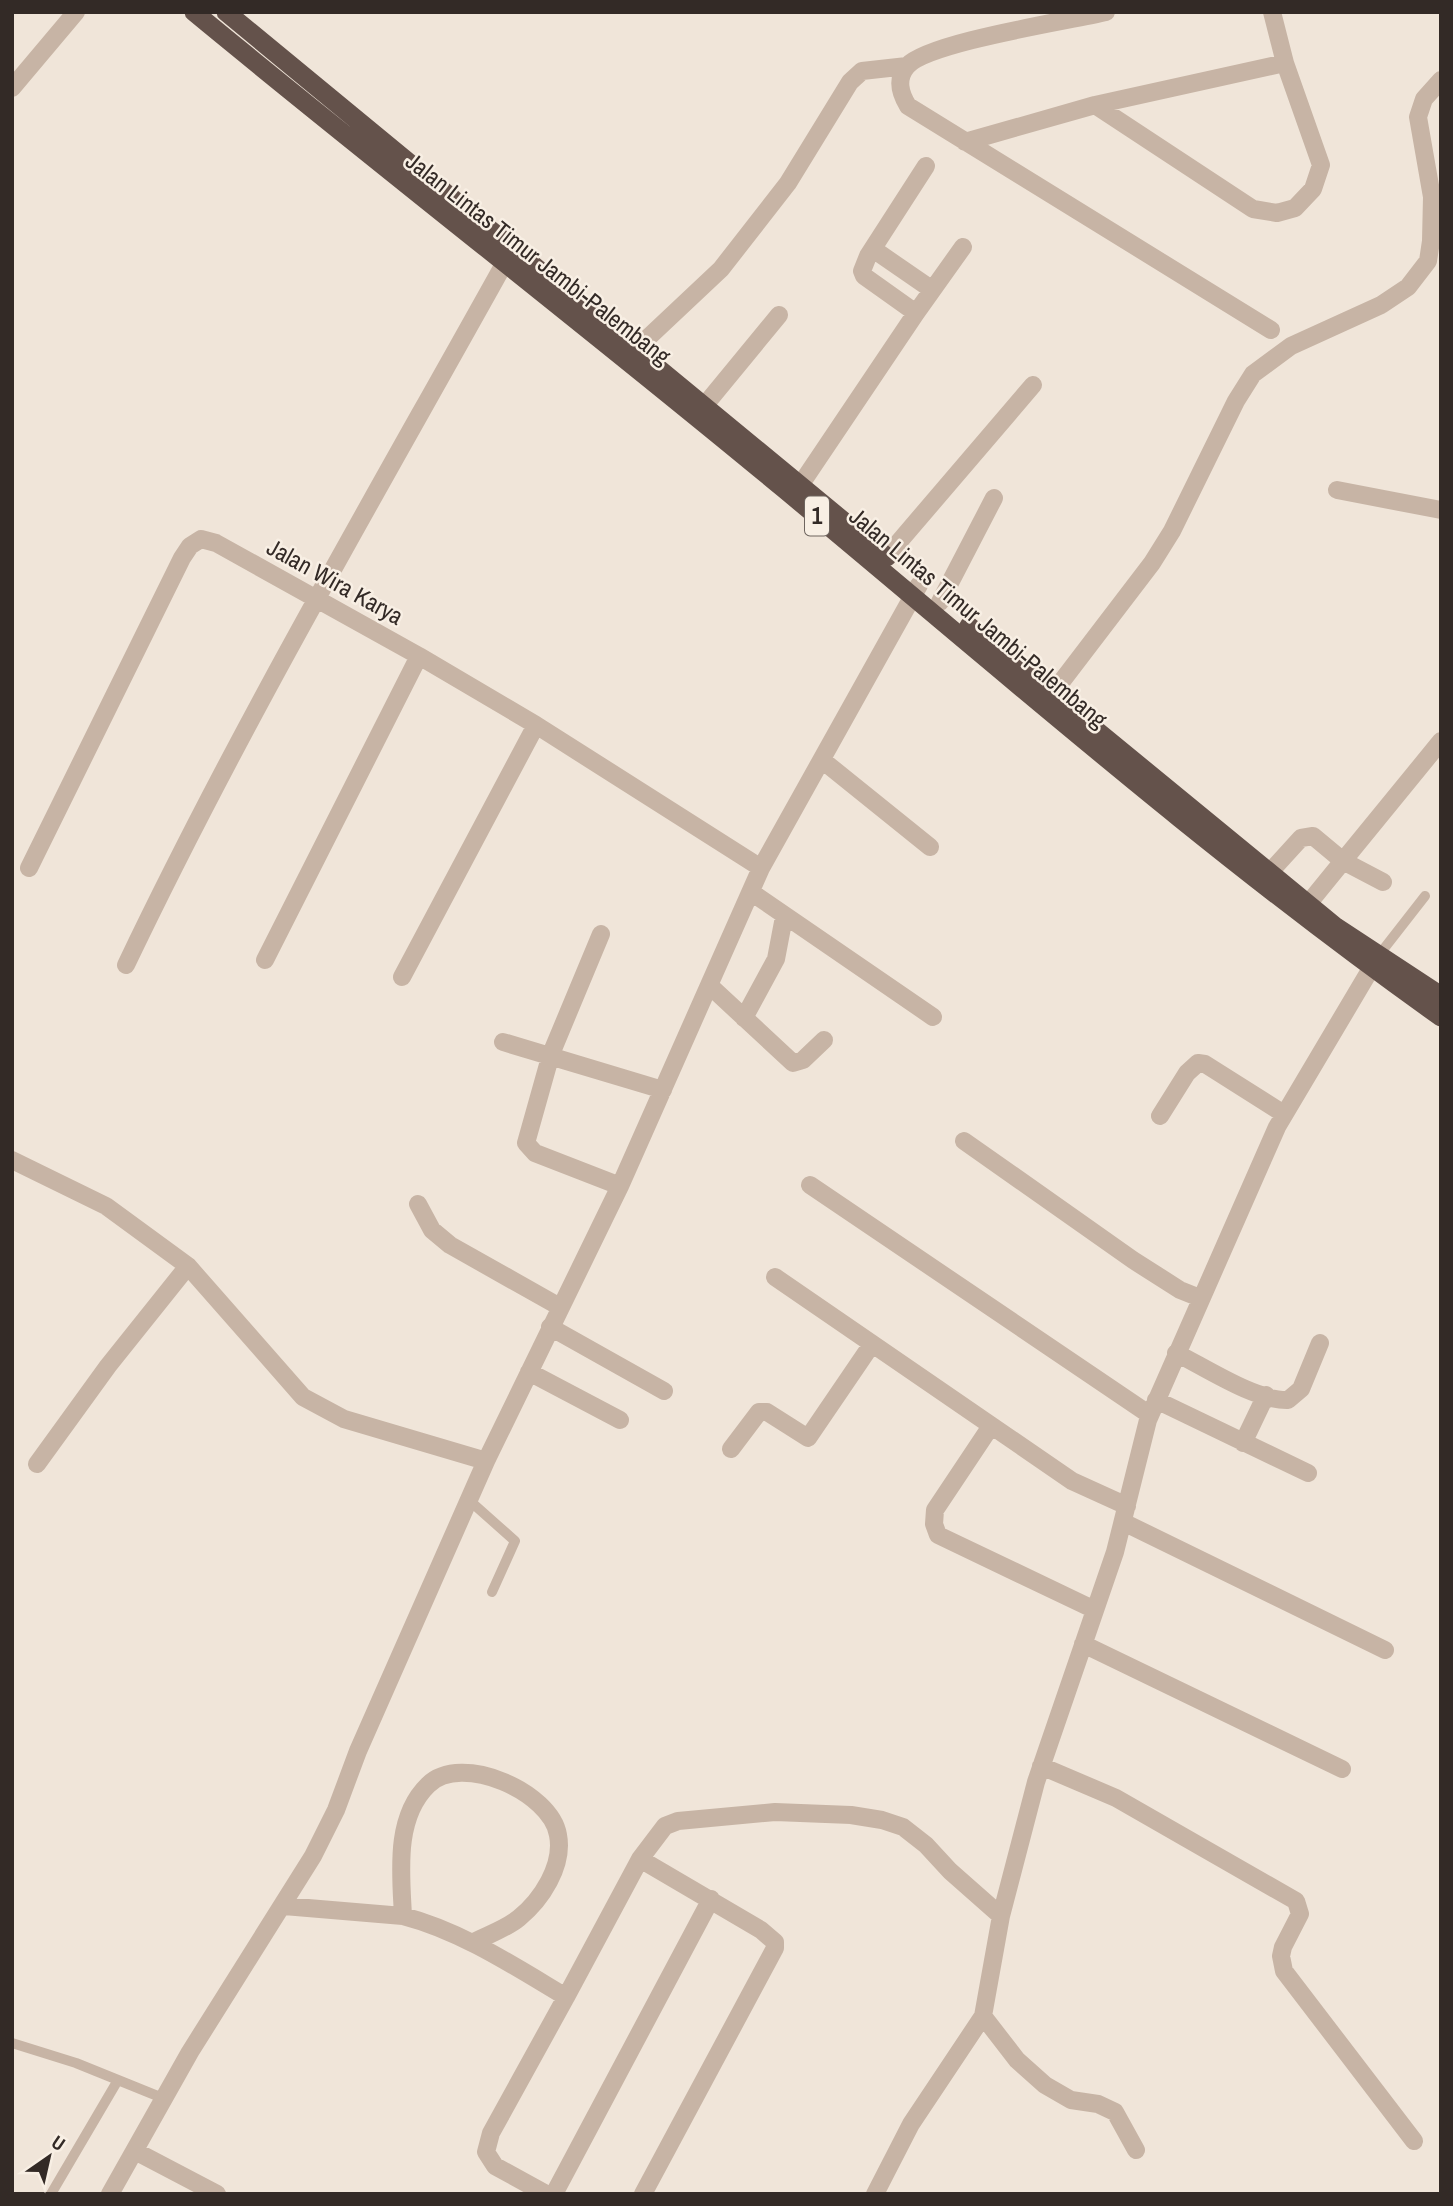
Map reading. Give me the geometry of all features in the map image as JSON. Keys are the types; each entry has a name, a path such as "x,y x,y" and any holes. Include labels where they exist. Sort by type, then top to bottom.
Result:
{"highway":[{"name":"Jalan Lintas Timur Jambi-Palembang","path":"194,12 504,264 916,591 1183,823 1375,962 1441,996"},
{"name":"Jalan Lintas Timur Jambi-Palembang","path":"226,12 801,484 886,557 916,591 940,602 1270,872 1441,1017"}],"street":[{"path":"12,88 76,12"},
{"path":"636,349 721,269 788,183 850,82 862,71 907,66 936,50 1106,12"},
{"path":"1095,106 1252,209 1278,213 1295,208 1313,190 1321,165 1285,62 1272,12"},
{"path":"965,142 1095,106 1285,62"},
{"path":"907,66 900,79 901,93 908,106 1271,330"},
{"path":"1052,694 1152,563 1172,531 1236,401 1253,374 1291,346 1381,305 1408,287 1434,261 1433,151 1418,117 1424,99 1441,80"},
{"path":"916,313 864,276 863,268 926,166"},
{"path":"801,484 931,289 963,247"},
{"path":"873,249 931,289"},
{"path":"127,965 162,891 317,600 504,264"},
{"path":"705,405 779,315"},
{"path":"886,557 1033,385"},
{"path":"1337,490 1441,510"},
{"path":"940,602 994,498"},
{"name":"Jalan Wira Karya","path":"29,868 182,558 190,546 201,539 216,544 419,656 536,725 761,868"},
{"path":"110,2194 190,2052 284,1906 336,1810 358,1751 486,1461 620,1186 761,868 916,591"},
{"path":"265,960 419,656"},
{"path":"402,977 536,725"},
{"path":"1308,904 1441,741"},
{"path":"822,760 930,847"},
{"path":"1270,872 1295,844 1308,835 1322,842 1343,861 1383,882"},
{"path":"751,892 933,1017"},
{"path":"744,1018 776,959 784,917"},
{"path":"601,934 551,1054 526,1136 529,1149 620,1186"},
{"path":"875,2194 911,2124 983,2016 1001,1916 1038,1774 1095,1610 1125,1514 1153,1408 1284,1114 1375,962"},
{"path":"709,985 793,1063 803,1060 824,1040"},
{"path":"503,1042 551,1054 663,1090"},
{"path":"1160,1116 1191,1067 1198,1063 1284,1114"},
{"path":"964,1141 1133,1260 1180,1290 1200,1298"},
{"path":"12,1160 106,1206 188,1266 303,1397 344,1419 486,1461"},
{"path":"810,1185 1153,1408 1243,1443 1308,1473"},
{"path":"418,1204 432,1230 450,1245 560,1307"},
{"path":"37,1464 108,1366 188,1266"},
{"path":"775,1277 1072,1481 1125,1514 1385,1650"},
{"path":"550,1326 664,1391"},
{"path":"1176,1353 1278,1400 1295,1397 1320,1343"},
{"path":"731,1450 759,1412 768,1412 808,1438 872,1344"},
{"path":"529,1373 620,1420"},
{"path":"1243,1443 1266,1395"},
{"path":"991,1426 935,1510 934,1524 938,1535 1095,1610"},
{"path":"1083,1644 1342,1769"},
{"path":"402,1916 401,1867 404,1830 413,1805 429,1783 454,1772 482,1774 516,1787 548,1813 558,1835 555,1866 542,1895 517,1920 472,1943"},
{"path":"1038,1774 1116,1798 1296,1901 1300,1914 1281,1956 1284,1971 1414,2141"},
{"path":"547,2194 495,2166 486,2152 491,2133 640,1859 665,1826 678,1821 775,1812 851,1815 903,1827 1001,1916"},
{"path":"640,1859 711,1899 761,1930 775,1942 775,1948 643,2194"},
{"path":"554,2194 711,1899"},
{"path":"284,1906 402,1916 446,1930 566,1997"},
{"path":"983,2016 1017,2060 1045,2085 1071,2099 1098,2104 1115,2112 1136,2150"},
{"path":"135,2151 217,2194"}],"lane":[{"path":"1375,962 1425,896"},
{"path":"470,1501 515,1541 492,1592"},
{"path":"12,2043 76,2063 165,2099"},
{"path":"51,2194 118,2080"}]}
